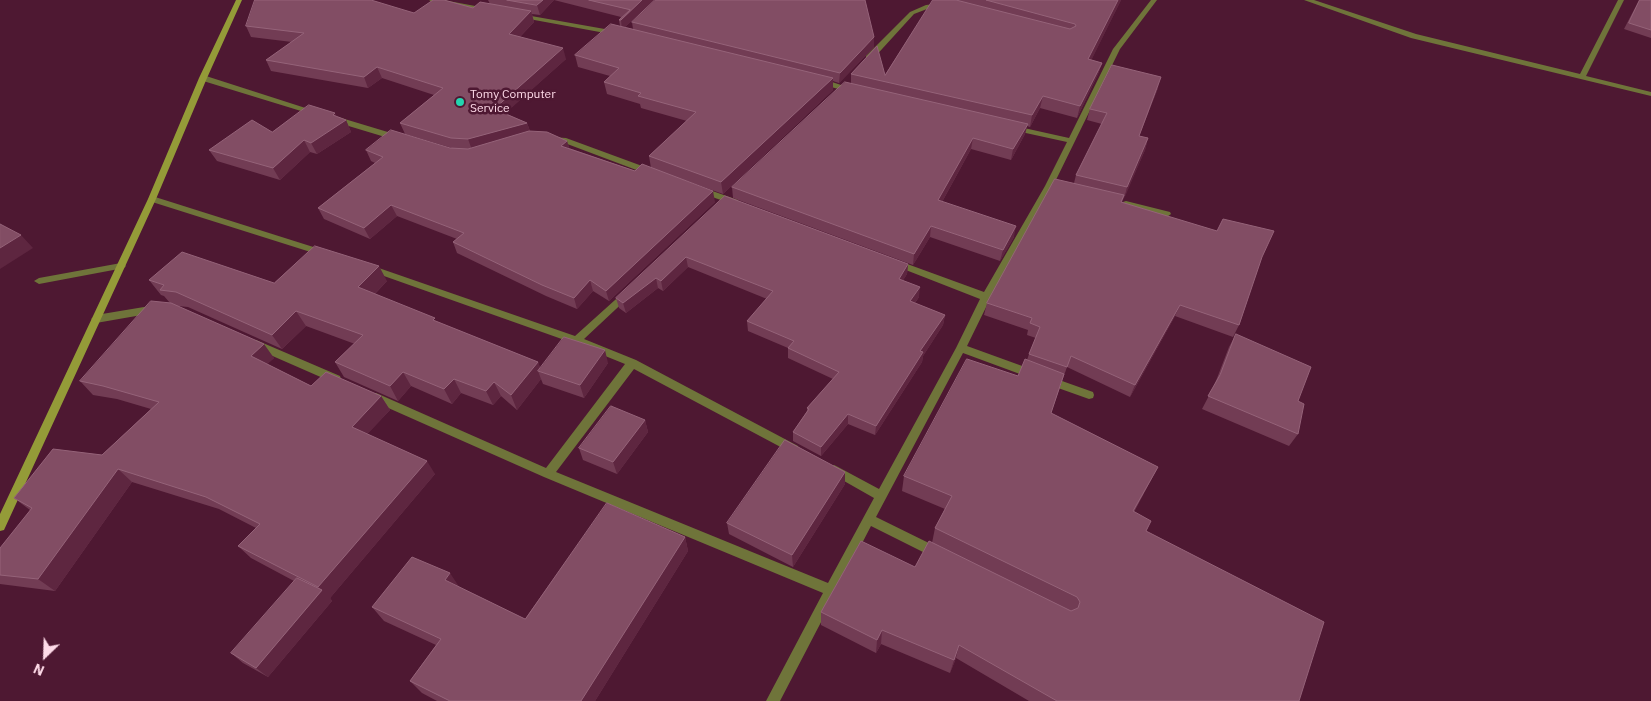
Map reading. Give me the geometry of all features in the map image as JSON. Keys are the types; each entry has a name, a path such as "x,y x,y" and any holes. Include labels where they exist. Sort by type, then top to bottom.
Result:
{"street":[{"path":"0,526 152,199 203,78 239,0"},
{"path":"432,0 452,2 499,12"},
{"path":"773,701 868,519 962,348 986,297 1053,187 1072,141 1117,49 1154,0"},
{"path":"1307,0 1414,36 1651,94"},
{"path":"1582,77 1621,0"},
{"path":"861,68 912,13 926,7 948,3 956,8"},
{"path":"508,14 625,34"},
{"path":"203,78 408,141"},
{"path":"810,79 861,92"},
{"path":"1005,126 1072,141"},
{"path":"546,138 563,140 663,176"},
{"path":"690,186 745,206"},
{"path":"152,199 337,257"},
{"path":"1112,201 1166,214"},
{"path":"884,258 986,297"},
{"path":"356,263 577,340 632,363 804,455"},
{"path":"38,281 121,266"},
{"path":"577,340 634,287"},
{"path":"96,319 150,308 168,310"},
{"path":"248,340 348,385"},
{"path":"962,348 1089,395"},
{"path":"548,474 632,363"},
{"path":"366,393 548,474 831,590"},
{"path":"821,464 881,496"},
{"path":"868,519 945,557"}],"building":[{"path":"255,0 371,0 414,13 433,0 444,0 473,8 480,2 531,11 509,34 563,48 494,109 527,123 468,139 451,138 400,123 443,88 377,67 364,77 266,60 304,33 246,26"},
{"path":"507,0 543,0 537,5"},
{"path":"589,0 642,0 619,20 630,10"},
{"path":"655,0 865,0 874,37 840,73 632,22"},
{"path":"933,0 956,0 1070,29 1076,26 1075,24 986,0 1118,0 1088,59 1102,63 1080,106 1043,96 1032,115 851,74 877,46 885,75"},
{"path":"1640,0 1651,0 1651,30 1629,23"},
{"path":"611,24 833,78 721,182 649,156 696,112 638,96 641,93 604,82 619,68 575,55"},
{"path":"1112,65 1161,77 1139,136 1148,138 1127,187 1076,175 1107,113 1090,109"},
{"path":"845,82 1028,124 1013,149 973,138 938,200 1016,226 1003,250 931,226 914,254 732,187"},
{"path":"309,105 335,113 333,115 346,120 311,143 304,140 273,168 209,150 252,120 272,132"},
{"path":"391,130 450,148 468,149 529,131 547,132 567,141 561,146 635,171 642,164 713,191 606,291 590,280 574,298 542,285 453,242 464,233 391,205 364,228 318,208 383,157 366,150"},
{"path":"1055,179 1124,195 1121,202 1217,231 1223,219 1274,231 1262,257 1239,325 1180,305 1135,385 1071,356 1067,367 1029,354 1040,327 1030,323 1032,318 987,303"},
{"path":"725,196 908,264 899,279 920,287 910,301 945,315 920,351 923,352 876,426 848,414 821,447 793,432 809,409 807,408 839,372 788,348 794,341 747,321 773,291 686,257 661,281 656,278 623,303 616,298"},
{"path":"0,224 21,235 0,248"},
{"path":"315,246 379,266 358,287 435,318 433,320 538,362 511,395 494,382 486,391 454,379 444,389 403,372 390,386 335,362 363,335 296,311 272,335 176,292 160,290 164,285 149,280 182,252 274,283"},
{"path":"151,301 171,303 264,344 251,356 311,386 326,372 381,396 352,427 427,461 318,587 238,546 260,524 206,497 118,469 38,579 0,575 0,548 32,508 14,498 53,449 102,455 159,402 80,381"},
{"path":"1236,334 1311,367 1298,401 1304,404 1298,434 1208,396 1220,375"},
{"path":"564,337 605,350 580,385 538,371"},
{"path":"967,359 1018,376 1025,359 1064,374 1051,413 1158,467 1133,511 1151,521 1146,531 1324,622 1299,701 1057,701 959,645 954,660 882,630 877,640 821,612 861,541 915,567 929,541 1071,611 1078,608 1080,602 1077,597 935,528 952,496 904,476"},
{"path":"611,406 645,420 613,462 579,448"},
{"path":"785,440 845,472 792,555 727,523"},
{"path":"607,503 685,537 581,701 450,701 410,681 441,639 372,607 412,557 450,573 445,580 525,619"},
{"path":"297,578 322,590 256,668 231,653"}],"place":[{"name":"Tomy Computer Service","path":"460,102"}]}
